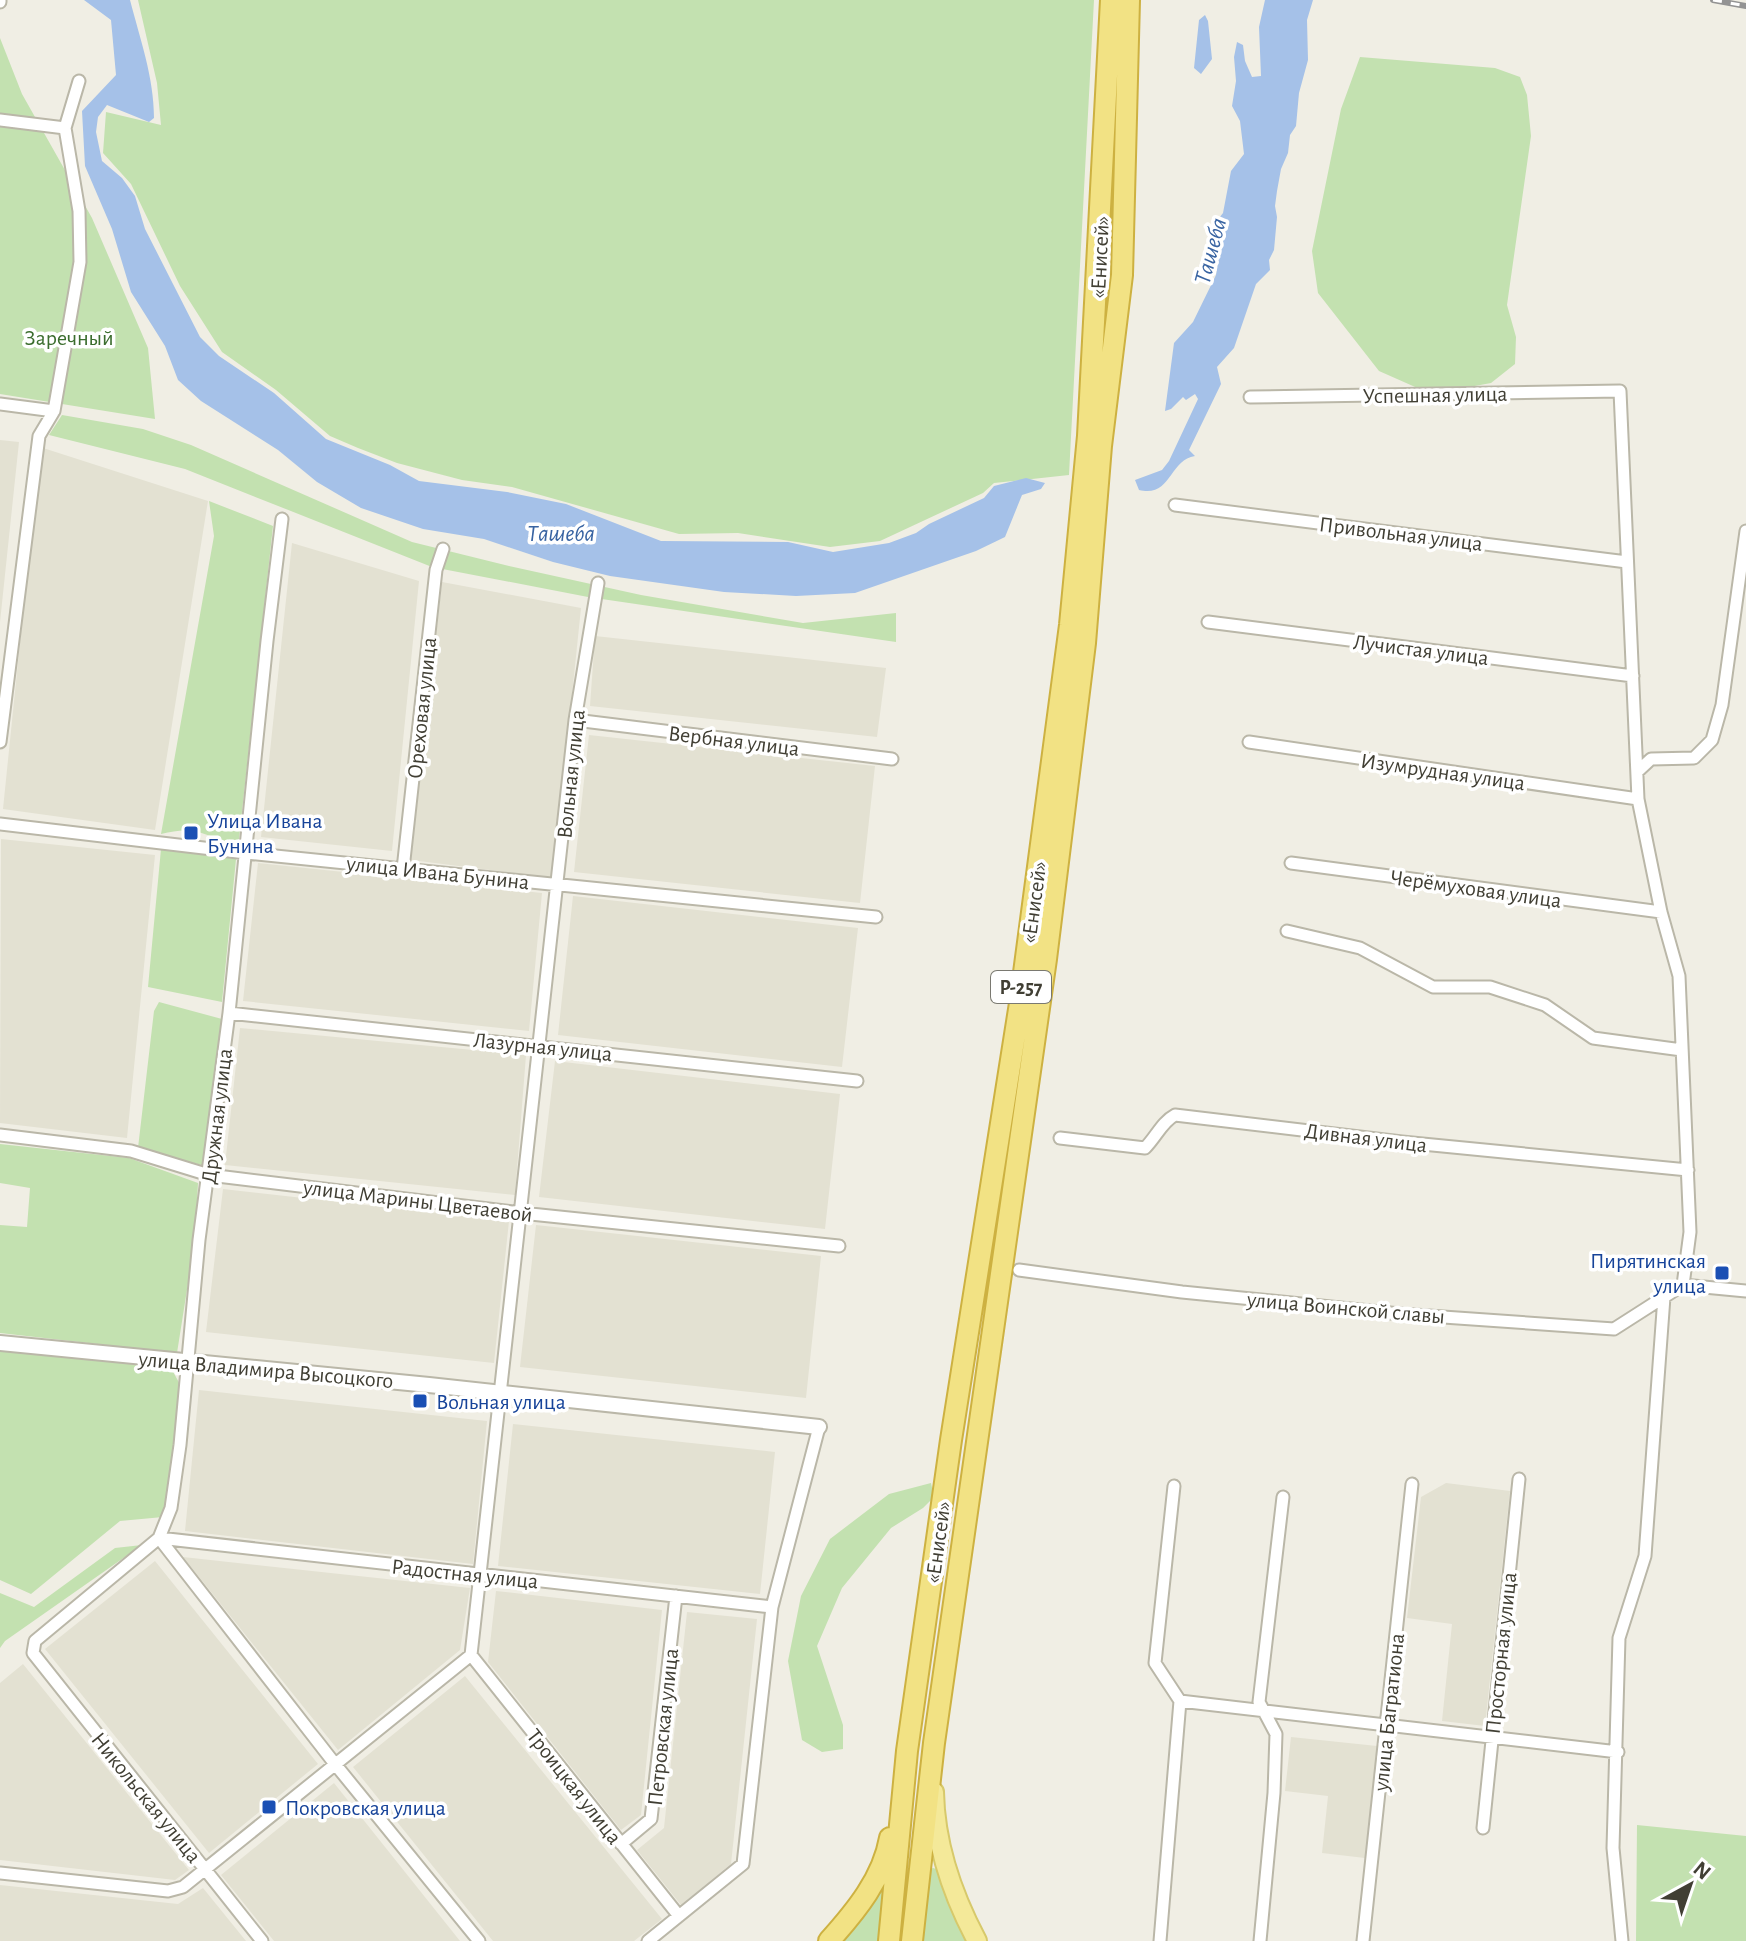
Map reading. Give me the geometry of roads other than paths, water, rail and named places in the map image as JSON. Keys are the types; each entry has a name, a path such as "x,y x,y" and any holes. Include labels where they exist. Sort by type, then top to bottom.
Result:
{"highway":[{"name":"«Енисей»","path":"912,1941 934,1743 1046,959 1085,643 1101,446 1122,275 1118,31 1111,0"},
{"name":"«Енисей»","path":"889,1941 907,1751 951,1440 1020,1003 1070,625 1118,31 1129,0"},
{"path":"829,1941 855,1912 876,1878 888,1850 907,1751"}],"main road":[{"path":"934,1743 934,1805 943,1863 959,1908 977,1941"}],"street":[{"path":"0,742 39,436 54,411 80,262 79,211 65,128 79,81"},
{"path":"0,120 65,128"},
{"name":"Успешная улица","path":"1250,397 1620,391 1627,562"},
{"path":"0,404 54,411"},
{"name":"Привольная улица","path":"1175,505 1627,562"},
{"name":"Дружная улица","path":"159,1538 171,1508 175,1487 199,1240 229,1013 282,519"},
{"path":"1637,772 1651,759 1694,758 1712,740 1722,705 1746,531"},
{"name":"Ореховая улица","path":"403,869 436,570 443,549"},
{"path":"1627,562 1638,799 1661,912 1679,976 1690,1232 1683,1285 1746,1291"},
{"name":"Вольная улица","path":"471,1655 575,720 598,583"},
{"name":"Лучистая улица","path":"1208,622 1633,676"},
{"name":"Вербная улица","path":"575,720 892,759"},
{"name":"Изумрудная улица","path":"1249,742 1638,799"},
{"name":"улица Ивана Бунина","path":"0,824 246,853 876,917"},
{"name":"Черёмуховая улица","path":"1291,863 1661,912"},
{"path":"1287,931 1360,948 1433,987 1490,987 1545,1005 1593,1038 1682,1050"},
{"name":"Лазурная улица","path":"229,1013 857,1081"},
{"name":"Дивная улица","path":"1060,1138 1145,1148 1156,1138 1166,1120 1175,1115 1402,1142 1688,1170"},
{"name":"улица Марины Цветаевой","path":"0,1135 131,1151 209,1175 521,1213 839,1246"},
{"name":"улица Воинской славы","path":"1019,1270 1182,1292 1400,1314 1614,1329 1683,1285"},
{"path":"1622,1941 1613,1848 1619,1638 1645,1556 1664,1297"},
{"name":"улица Владимира Высоцкого","path":"0,1343 819,1427"},
{"path":"648,1941 743,1864 772,1607 819,1427"},
{"name":"Просторная улица","path":"1483,1828 1519,1479"},
{"name":"улица Багратиона","path":"1363,1941 1412,1484"},
{"path":"1160,1941 1180,1701 1155,1663 1174,1486"},
{"path":"1260,1941 1274,1793 1276,1734 1259,1702 1283,1497"},
{"path":"159,1538 335,1764 479,1941"},
{"name":"Радостная улица","path":"159,1538 772,1607"},
{"name":"Никольская улица","path":"159,1538 35,1641 33,1653 262,1941"},
{"name":"Петровская улица","path":"621,1844 651,1819 676,1596"},
{"path":"0,1873 168,1891 183,1887 471,1655"},
{"name":"Троицкая улица","path":"471,1655 679,1916"},
{"path":"1180,1701 1618,1752"}],"water":[{"name":"Ташеба","path":"84,0 130,0 152,88 154,118 149,122 107,105 98,117 96,132 102,161 122,178 135,196 145,229 200,337 219,356 274,393 326,439 390,465 419,481 507,492 566,504 661,541 788,542 833,552 889,543 916,533 984,498 994,486 1026,478 1045,483 1041,489 1022,495 1005,537 976,551 855,593 796,596 724,592 610,576 553,562 484,539 423,529 361,508 317,482 278,450 201,401 178,380 165,346 131,292 112,229 85,166 82,111 116,75 111,20"},
{"name":"Ташеба","path":"1265,0 1313,0 1307,20 1308,60 1299,93 1296,126 1290,135 1277,191 1270,270 1256,284 1234,348 1217,367 1221,384 1189,450 1195,456 1180,464 1158,489 1139,490 1135,480 1162,470 1169,461 1198,399 1195,394 1186,400 1183,397 1165,411 1174,343 1193,322 1216,275 1221,244 1212,227 1223,213 1231,171 1244,154 1240,121 1232,106 1236,81 1234,57 1237,42 1243,45 1245,61 1252,77 1261,76 1259,27"},
{"path":"1205,15 1212,59 1201,74 1194,68 1199,20"}],"railway":[{"path":"1713,0 1746,6"}],"place":[{"name":"Улица Ивана Бунина","path":"191,833"},
{"name":"Пирятинская улица","path":"1722,1273"},
{"name":"Вольная улица","path":"420,1401"},
{"name":"Покровская улица","path":"269,1807"}],"park label":[{"name":"Заречный","path":"69,337"}]}
